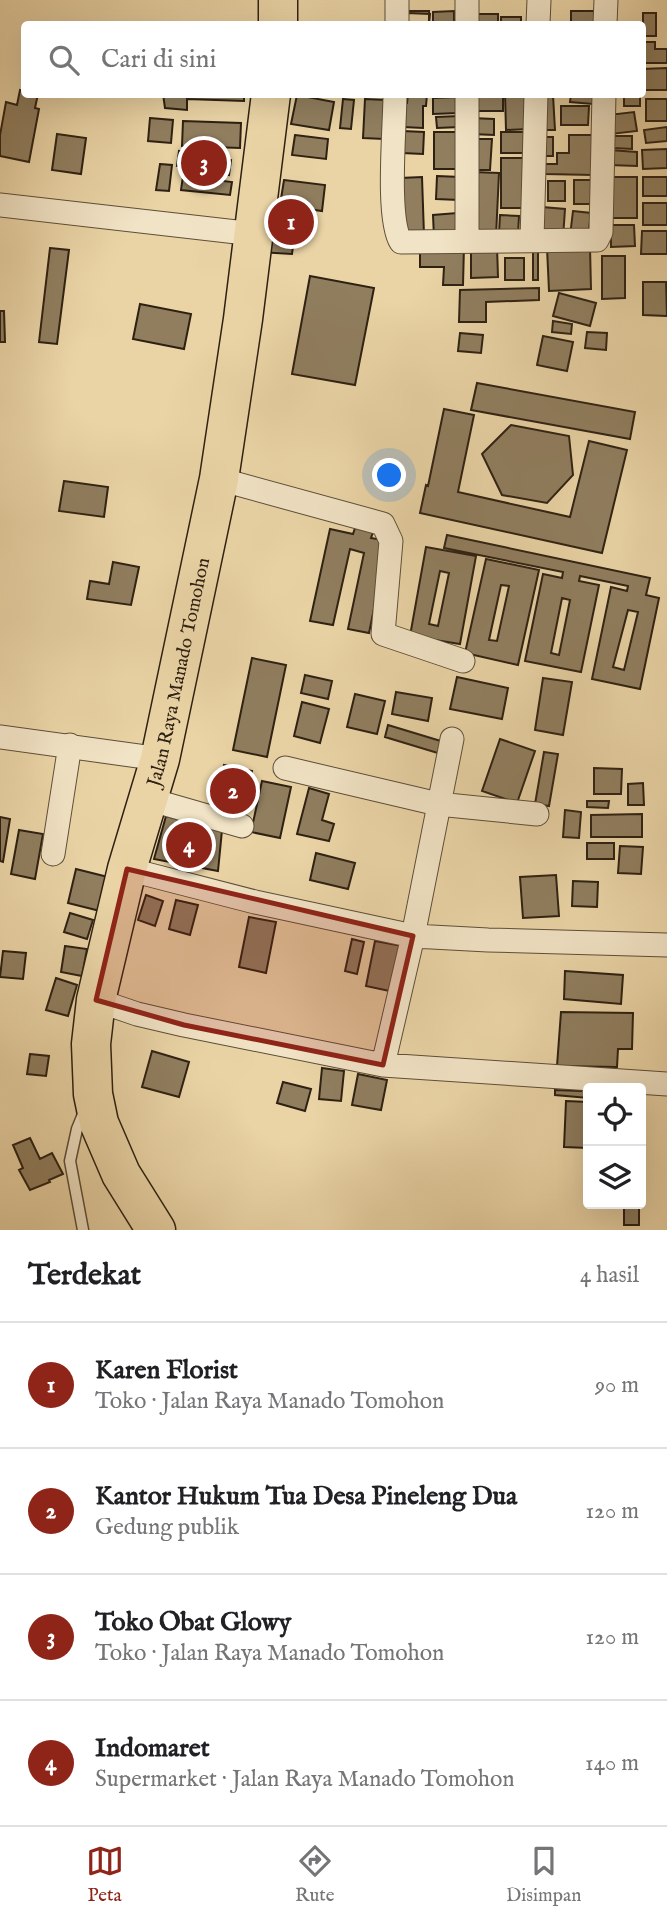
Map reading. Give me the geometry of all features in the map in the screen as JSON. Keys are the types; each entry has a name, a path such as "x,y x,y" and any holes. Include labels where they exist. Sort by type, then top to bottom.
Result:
{"highway":[{"path":"278,0 278,21"},
{"name":"Jalan Raya Manado Tomohon","path":"156,1230 121,1174 99,1123 93,1094 91,1044 96,1000 127,869 160,759 219,480 271,98"}],"street":[{"path":"397,0 397,21"},
{"path":"467,0 467,21"},
{"path":"538,21 539,0"},
{"path":"605,21 606,0"},
{"path":"395,98 393,206 397,236 401,242 597,240 601,232 604,98"},
{"path":"467,98 467,241"},
{"path":"532,240 536,98"},
{"path":"0,205 254,234"},
{"path":"219,480 383,524 390,541 383,634 463,660"},
{"path":"0,737 160,759"},
{"path":"383,1065 413,936 452,739"},
{"path":"53,854 70,745"},
{"path":"285,768 438,804 537,814"},
{"path":"148,799 242,826"},
{"path":"127,869 255,902 413,936 667,945"},
{"path":"96,1000 137,1014 184,1025 383,1065 667,1084"}],"lane":[{"path":"83,1230 69,1161 77,1129 93,1094"}],"highlighted area":[{"path":"127,869 413,936 383,1065 184,1025 96,1000"}],"building":[{"path":"401,11 429,11 429,21 401,21"},
{"path":"454,11 454,21 433,21 433,12"},
{"path":"571,11 595,11 595,21 571,21"},
{"path":"407,13 430,14 429,21 406,21"},
{"path":"643,13 656,13 656,36 646,36 646,21 643,21"},
{"path":"471,14 498,14 498,21 471,21"},
{"path":"501,17 521,17 521,21 501,21"},
{"path":"646,42 655,42 655,49 667,49 667,63 646,63"},
{"path":"667,68 667,90 646,90 646,69"},
{"path":"20,90 21,98 37,98 35,108 39,109 29,162 0,156 0,135 6,102 17,105"},
{"path":"164,98 244,98 244,101 187,99 187,110 165,108"},
{"path":"296,98 334,102 329,130 291,124"},
{"path":"408,98 427,98 426,106 423,106 423,128 403,127 403,103 407,103"},
{"path":"433,98 457,98 458,113 433,114"},
{"path":"469,98 503,98 503,111 469,111"},
{"path":"505,98 529,98 529,129 506,130"},
{"path":"539,98 553,98 555,130 541,130"},
{"path":"570,98 593,98 593,104 570,102"},
{"path":"624,98 640,98 640,106 624,106"},
{"path":"343,99 354,100 351,129 340,128"},
{"path":"365,99 387,100 384,139 363,138"},
{"path":"646,99 667,99 667,121 646,121"},
{"path":"561,106 589,106 588,125 561,125"},
{"path":"634,112 637,131 611,134 608,115"},
{"path":"459,116 460,127 437,128 436,117"},
{"path":"150,118 173,120 171,143 148,141"},
{"path":"471,118 494,119 494,135 471,134"},
{"path":"183,121 241,123 240,148 182,146"},
{"path":"667,127 667,141 646,143 644,130"},
{"path":"403,131 424,132 423,154 402,153"},
{"path":"434,132 462,132 462,169 434,169"},
{"path":"501,132 529,132 529,153 501,153"},
{"path":"57,134 86,138 81,174 52,170"},
{"path":"295,135 328,139 326,159 292,155"},
{"path":"569,135 593,135 593,175 545,174 545,164 557,164 557,153 569,153"},
{"path":"614,136 632,136 632,149 613,148"},
{"path":"541,137 553,137 553,156 541,156"},
{"path":"471,139 492,139 490,170 469,170"},
{"path":"667,149 667,168 643,169 642,150"},
{"path":"609,150 637,152 637,166 609,165"},
{"path":"179,151 231,160 229,175 177,166"},
{"path":"501,158 527,158 527,208 501,208"},
{"path":"160,164 172,165 169,191 156,190"},
{"path":"473,172 499,173 496,236 470,236"},
{"path":"183,176 232,182 230,195 181,190"},
{"path":"437,176 460,177 459,200 436,199"},
{"path":"422,177 424,235 402,236 400,178"},
{"path":"608,177 637,177 637,218 608,218"},
{"path":"643,177 667,177 667,196 643,196"},
{"path":"284,180 325,185 322,211 280,205"},
{"path":"574,180 591,180 591,204 574,204"},
{"path":"548,181 565,181 565,201 548,201"},
{"path":"643,203 667,203 667,225 643,225"},
{"path":"542,207 565,209 563,238 540,236"},
{"path":"270,209 313,214 311,233 270,231"},
{"path":"573,211 591,213 588,238 570,236"},
{"path":"457,213 458,237 434,238 433,215"},
{"path":"500,215 519,216 518,235 499,233"},
{"path":"611,225 634,225 635,246 611,247"},
{"path":"642,231 667,231 667,254 641,254"},
{"path":"260,235 294,238 292,254 259,252"},
{"path":"420,246 464,246 463,285 443,285 444,267 420,267"},
{"path":"497,246 498,277 471,278 471,247"},
{"path":"590,247 591,289 549,291 547,248"},
{"path":"50,248 69,250 57,344 39,342"},
{"path":"533,249 538,249 538,280 533,280"},
{"path":"602,256 625,256 625,298 602,299"},
{"path":"505,258 524,258 524,280 505,280"},
{"path":"310,276 374,288 355,385 292,374"},
{"path":"643,282 666,282 667,316 643,315"},
{"path":"539,288 539,300 486,302 486,322 459,322 460,290"},
{"path":"559,293 596,303 590,326 553,316"},
{"path":"140,304 191,314 184,349 133,339"},
{"path":"0,311 4,311 5,342 0,342"},
{"path":"553,321 572,324 571,334 552,332"},
{"path":"587,332 607,333 606,350 585,348"},
{"path":"460,333 483,335 481,353 458,351"},
{"path":"543,336 573,342 567,371 537,365"},
{"path":"477,383 635,412 630,439 471,410"},
{"path":"444,409 474,415 458,492 570,517 589,441 627,450 602,553 420,513"},
{"path":"511,425 569,436 573,475 547,503 502,495 482,454"},
{"path":"64,481 108,487 104,517 59,511"},
{"path":"357,522 375,527 371,538 388,541 369,633 348,629 364,553 350,549 333,625 310,621 330,529 353,534"},
{"path":"447,535 650,578 646,595 659,598 640,689 592,679 611,587 627,591 628,586 580,576 579,581 599,585 581,672 525,661 543,574 562,578 563,572 444,548","holes":["562,598 570,600 559,655 551,653","628,610 638,612 624,670 613,667"]},
{"path":"426,547 476,556 460,644 410,636","holes":["440,571 449,573 438,626 429,624"]},
{"path":"486,559 539,570 518,665 465,653","holes":["501,585 509,586 497,641 489,640"]},
{"path":"113,562 139,567 131,605 87,599 90,581 109,584"},
{"path":"252,658 286,665 267,757 233,750"},
{"path":"305,675 332,681 328,699 301,693"},
{"path":"457,677 508,688 502,719 450,709"},
{"path":"543,678 572,682 563,735 535,730"},
{"path":"396,692 432,698 428,721 392,714"},
{"path":"355,694 385,701 377,734 347,727"},
{"path":"302,702 329,709 320,743 294,736"},
{"path":"388,725 444,742 441,754 385,737"},
{"path":"500,739 535,751 517,803 482,791"},
{"path":"544,752 558,754 549,806 535,804"},
{"path":"224,765 252,771 243,816 214,810"},
{"path":"594,768 622,769 621,794 594,794"},
{"path":"262,781 291,787 280,838 251,832"},
{"path":"643,783 644,805 628,805 628,784"},
{"path":"309,788 329,794 322,820 334,824 329,841 297,834"},
{"path":"587,801 609,801 608,808 587,807"},
{"path":"565,810 581,812 579,838 563,837"},
{"path":"642,814 642,837 591,837 591,815"},
{"path":"166,816 222,830 218,871 154,859"},
{"path":"0,817 10,819 3,862 0,861"},
{"path":"19,830 43,834 35,879 11,874"},
{"path":"587,843 614,843 614,859 587,859"},
{"path":"620,846 643,847 641,874 618,873"},
{"path":"316,853 355,863 348,889 310,880"},
{"path":"76,869 108,877 100,911 68,903"},
{"path":"556,875 559,916 523,918 520,877"},
{"path":"573,881 598,882 597,907 572,906"},
{"path":"146,895 163,901 155,926 138,920"},
{"path":"176,900 198,905 190,935 169,929"},
{"path":"70,913 93,920 87,939 64,932"},
{"path":"249,917 276,922 266,973 239,967"},
{"path":"352,939 364,942 357,974 345,971"},
{"path":"375,941 408,947 399,993 366,986"},
{"path":"65,946 87,949 82,976 61,972"},
{"path":"3,951 26,953 23,979 0,977"},
{"path":"565,971 623,975 621,1004 564,999"},
{"path":"56,978 77,985 68,1016 46,1010"},
{"path":"561,1012 633,1013 632,1049 618,1049 617,1067 557,1066"},
{"path":"152,1051 189,1062 179,1097 142,1087"},
{"path":"30,1054 49,1056 46,1076 27,1074"},
{"path":"322,1068 344,1071 341,1101 319,1099"},
{"path":"358,1074 387,1080 381,1110 352,1105"},
{"path":"283,1082 311,1089 305,1111 277,1103"},
{"path":"581,1086 583,1098 555,1095 555,1090 581,1091"},
{"path":"566,1101 583,1102 583,1148 564,1147"},
{"path":"30,1138 40,1159 52,1153 63,1174 30,1190 19,1170 23,1168 13,1145"},
{"path":"624,1209 639,1209 639,1225 624,1225"}],"place":[{"name":"Toko Obat Glowy","path":"204,163"},
{"name":"Karen Florist","path":"291,222"},
{"name":"Kantor Hukum Tua Desa Pineleng Dua","path":"233,791"},
{"name":"Indomaret","path":"189,845"}]}
